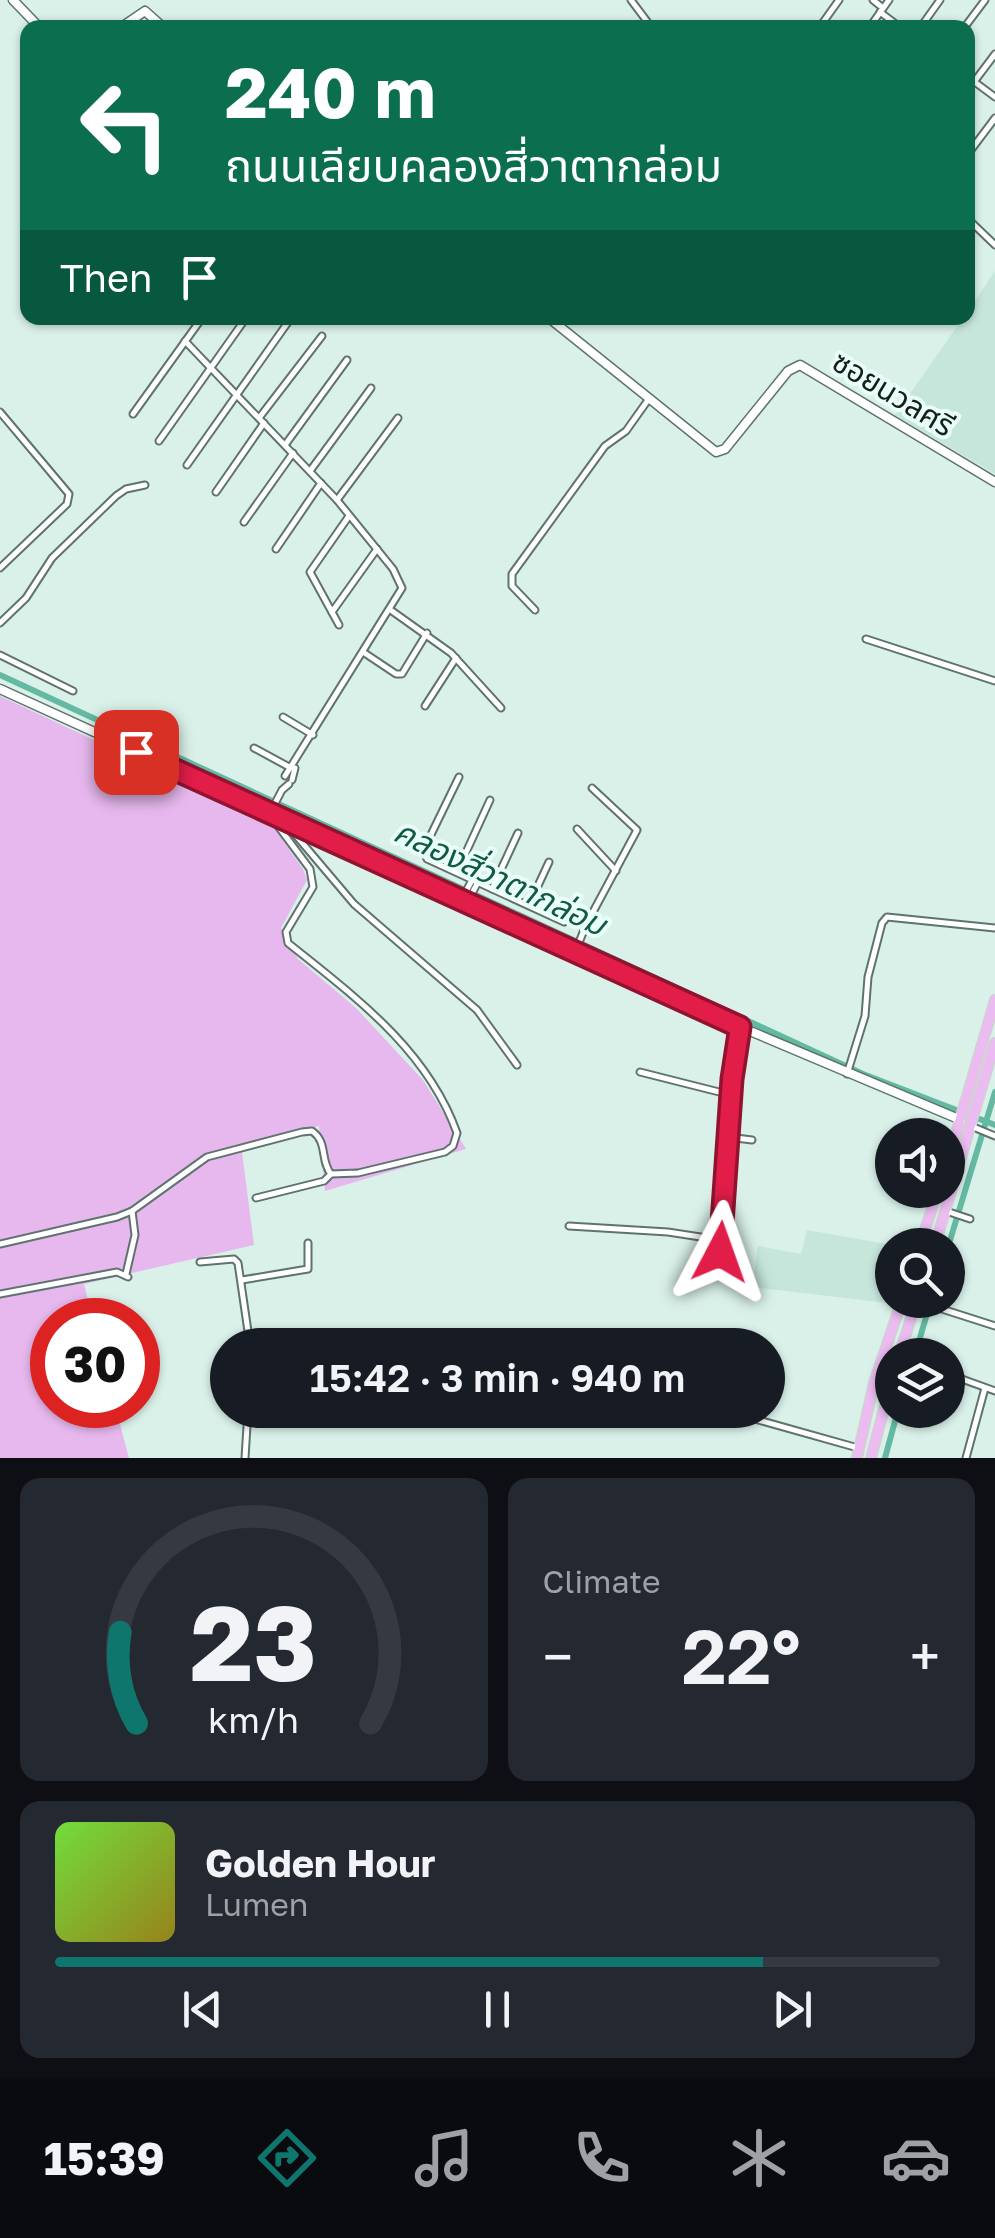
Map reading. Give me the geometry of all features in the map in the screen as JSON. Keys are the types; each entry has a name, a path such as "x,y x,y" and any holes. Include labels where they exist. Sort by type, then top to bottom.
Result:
{"main road":[{"path":"944,1228 951,1213 995,1000"},
{"path":"973,1098 995,1042"},
{"path":"965,1129 969,1122"},
{"path":"857,1453 874,1383 896,1318"},
{"path":"871,1458 879,1428"}],"street":[{"path":"13,0 32,20"},
{"path":"873,0 892,20"},
{"path":"875,20 889,0"},
{"path":"131,20 144,10 155,20"},
{"path":"975,76 995,54"},
{"path":"975,145 995,118"},
{"path":"975,226 995,245"},
{"path":"133,414 197,325"},
{"path":"159,441 241,325"},
{"path":"187,466 286,325"},
{"name":"ซอยนวลศรี","path":"557,325 648,400 721,453 788,371 800,365 995,482"},
{"path":"216,492 322,336"},
{"path":"185,341 336,500 402,588 287,780 272,814"},
{"path":"285,444 348,360"},
{"path":"310,471 371,388"},
{"path":"535,610 512,586 512,574 605,446 626,430 648,400"},
{"path":"0,412 70,494 67,504 0,568"},
{"path":"336,500 398,418"},
{"path":"244,522 293,453"},
{"path":"276,548 321,483"},
{"path":"0,623 26,598 52,558 116,496 126,488 145,485"},
{"path":"339,625 310,572 349,516"},
{"path":"332,612 376,550"},
{"path":"391,610 456,658 501,708"},
{"path":"363,652 402,674 427,633"},
{"path":"866,639 995,681"},
{"path":"0,655 73,692"},
{"path":"426,706 456,658"},
{"path":"0,689 577,948 740,1027 995,1136"},
{"path":"282,717 314,735"},
{"path":"254,748 294,768"},
{"path":"459,778 424,848 427,859 473,884 564,922 576,899"},
{"path":"577,948 637,830 592,788"},
{"path":"457,872 490,800"},
{"path":"272,814 354,904 476,1010 516,1065"},
{"path":"256,1198 324,1181 331,1174 358,1172 446,1152 458,1133 437,1092 390,1028 288,944 286,932 314,879 272,814"},
{"path":"578,829 616,871"},
{"path":"492,889 518,834"},
{"path":"529,905 549,862"},
{"path":"466,898 473,884"},
{"path":"848,1072 865,1016 868,977 882,923 887,918 995,928"},
{"path":"720,1252 731,1094 740,1027"},
{"path":"640,1072 731,1094"},
{"path":"0,1244 117,1218 206,1157 302,1132 315,1132 321,1140 326,1170 331,1174"},
{"path":"728,1137 752,1140"},
{"path":"0,1294 117,1272 127,1275 135,1235 132,1211"},
{"path":"951,1213 967,1218"},
{"path":"569,1226 668,1232 720,1240"},
{"path":"242,1280 308,1269 308,1242"},
{"path":"200,1262 234,1259 242,1280 248,1328"},
{"path":"965,1317 995,1326"},
{"path":"965,1380 995,1391"},
{"path":"966,1458 985,1388"},
{"path":"245,1458 247,1428"},
{"path":"779,1428 857,1453"}],"shaded area":[{"path":"995,271 995,474 895,415 958,325 975,325 975,301"},
{"path":"0,696 270,822 307,880 281,928 298,959 356,1008 423,1080 466,1149 325,1191 319,1126 242,1152 254,1245 84,1284 88,1298 30,1298 30,1428 121,1428 129,1458 0,1458"},
{"path":"807,1230 875,1242 875,1302 752,1287 758,1246 801,1254"}],"waterway":[{"name":"คลองสี่วาตากล่อม","path":"0,675 863,1074 995,1125"},
{"path":"954,1228 995,1092"},
{"path":"920,1338 926,1318"},
{"path":"885,1458 893,1428"}],"route":[{"path":"136,752 740,1027 732,1079 720,1252"}]}
